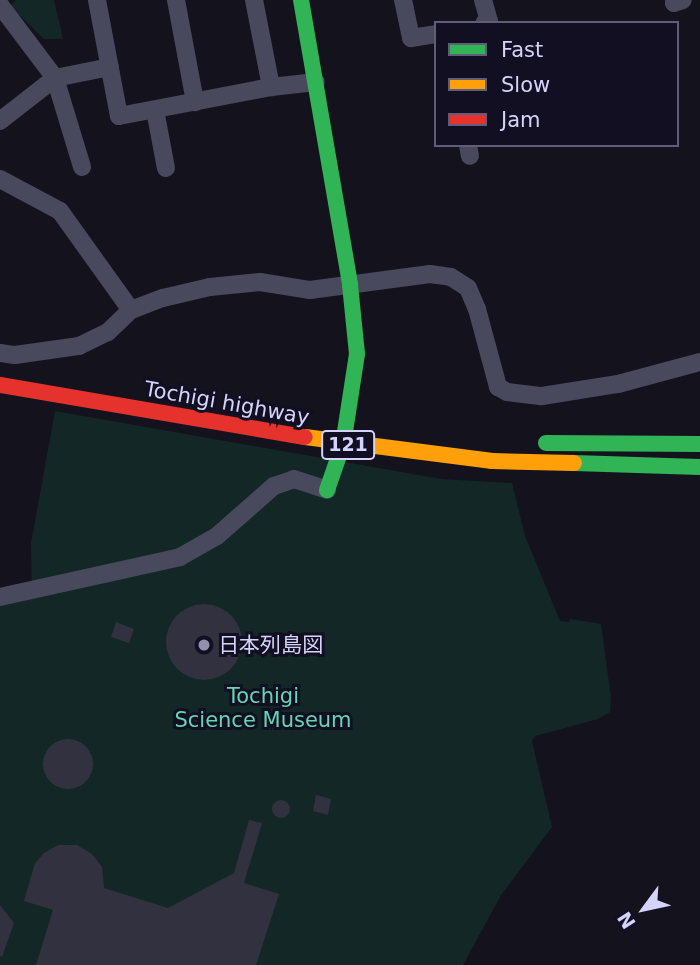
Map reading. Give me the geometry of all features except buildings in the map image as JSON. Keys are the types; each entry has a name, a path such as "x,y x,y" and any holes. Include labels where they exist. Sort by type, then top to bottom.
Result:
{"main road":[{"path":"304,1 350,285 357,354 343,444 327,490"},
{"path":"0,367 27,371"},
{"name":"Tochigi highway","path":"0,385 343,444 492,461 700,467"},
{"path":"530,443 700,444"}],"street":[{"path":"97,0 119,116 271,87 316,82"},
{"path":"176,0 195,102"},
{"path":"254,0 271,87"},
{"path":"403,0 411,38 434,34"},
{"path":"483,0 489,21"},
{"path":"674,0 674,3 683,0"},
{"path":"0,5 55,78 82,167"},
{"path":"0,121 55,78 110,67"},
{"path":"155,110 166,169"},
{"path":"0,179 60,211 131,310"},
{"path":"0,353 15,355 79,345 108,331 131,310 163,298 210,288 260,282 310,290 430,274 452,277 468,288 477,309 498,387 506,392 542,396 618,384 700,362"},
{"path":"0,597 180,557 217,536 274,486 294,479 327,490"}],"green space":[{"path":"16,0 54,0 63,39 44,39 10,6"},
{"name":"Tochigi Science Museum","path":"55,411 441,479 512,483 525,536 560,621 569,622 570,619 601,624 611,698 610,712 598,719 535,736 532,741 552,827 501,895 463,965 0,965 0,605 32,597 31,543"}],"traffic: fast":[{"path":"301,0 350,285 357,354 343,444 327,490"},
{"path":"546,443 700,444"},
{"path":"574,463 700,467"}],"traffic: slow":[{"path":"305,437 492,461 574,463"}],"traffic: jam":[{"path":"0,385 305,437"}],"place":[{"name":"日本列島図","path":"204,645"}]}
